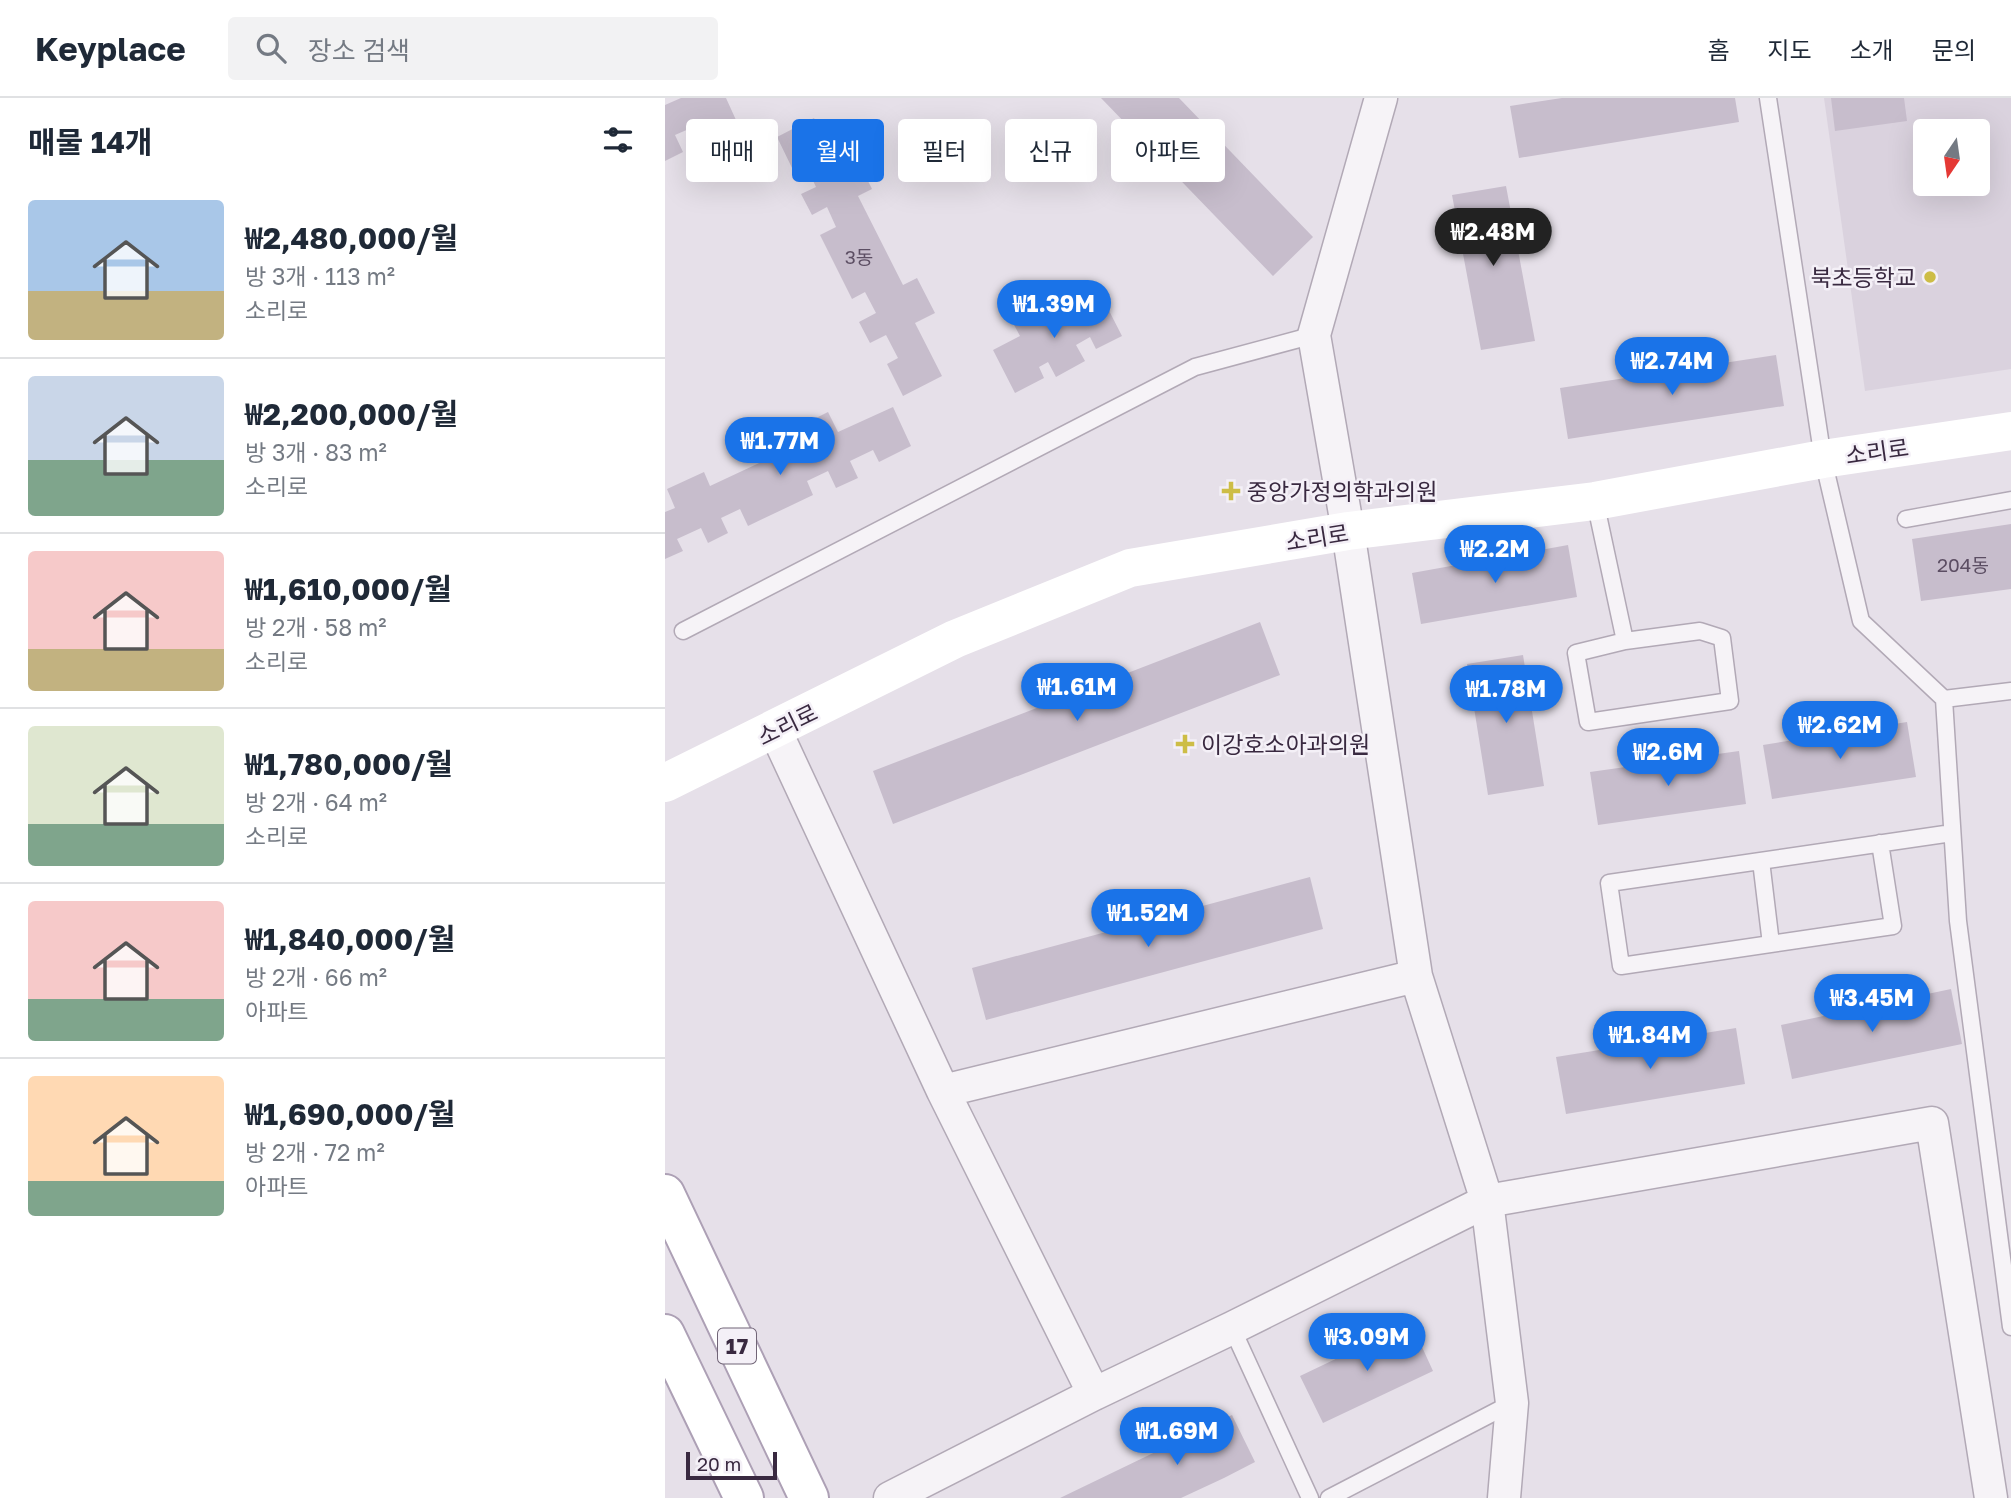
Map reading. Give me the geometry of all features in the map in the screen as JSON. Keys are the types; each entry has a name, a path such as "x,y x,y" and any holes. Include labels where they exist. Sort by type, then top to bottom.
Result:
{"street":[{"path":"1381,98 1314,335 1348,531 1416,976 1487,1201 1512,1403 1504,1498"},
{"name":"소리로","path":"665,783 955,639 1130,568 1348,531 1595,501 1823,458 2011,431"},
{"path":"775,730 943,1091 1094,1394"},
{"path":"943,1091 1416,976"},
{"path":"890,1498 1094,1394 1487,1201 1932,1123 1991,1498"},
{"name":"17","path":"665,1194 809,1498"},
{"path":"665,1334 744,1498"}],"lane":[{"path":"1768,98 1823,458 1861,621 1944,699 1958,921 2011,1327"},
{"path":"683,631 1195,367 1314,335"},
{"path":"1906,519 2011,500"},
{"path":"1595,501 1625,641"},
{"path":"1700,631 1721,638 1730,701 1588,722 1576,653 1625,641 1700,631"},
{"path":"1944,699 2011,691"},
{"path":"1880,843 1893,926 1621,966 1609,883 1880,843 1952,833"},
{"path":"1761,861 1772,944"},
{"path":"1232,1328 1311,1498"},
{"path":"1329,1498 1512,1403"}],"shaded area":[{"name":"북초등학교","path":"1824,98 2011,98 2011,369 1865,391"}],"building":[{"path":"681,98 726,98 736,119 686,119 686,130 675,135 683,152 665,161 665,105"},
{"path":"1101,98 1179,98 1199,119 1121,119"},
{"path":"1562,98 1735,98 1739,122 1519,158 1510,106"},
{"path":"1831,98 1904,98 1907,121 1835,131"},
{"path":"792,129 792,168 778,139 778,136"},
{"path":"1225,146 1313,237 1273,276 1182,182 1225,182"},
{"path":"814,182 868,182 872,189 858,196 903,285 917,278 935,313 915,323 942,376 903,396 887,364 898,358 886,335 870,343 859,322 876,313 865,292 852,299 820,235 836,227 827,207 812,215 801,194 816,187"},
{"path":"1506,186 1535,341 1481,350 1452,195"},
{"path":"1066,296 1074,311 1102,297 1122,336 1096,349 1090,337 1076,345 1085,361 1056,377 1048,362 1039,367 1044,378 1015,393 993,350 1020,336 1013,323"},
{"path":"1776,355 1784,406 1568,439 1560,388"},
{"path":"893,407 911,446 879,462 873,450 850,461 858,478 836,488 828,471 807,481 813,495 748,526 740,509 721,518 728,533 708,543 701,528 677,539 683,551 665,559 665,512 675,508 667,489 704,472 710,486 800,444 794,429 828,412 838,432"},
{"path":"2011,524 2011,589 1921,601 1912,539"},
{"path":"1568,545 1577,597 1421,624 1412,573"},
{"path":"1260,622 1280,675 893,824 873,771"},
{"path":"1523,655 1544,786 1488,795 1467,664"},
{"path":"1907,722 1916,777 1772,799 1763,745"},
{"path":"1739,751 1746,804 1598,825 1590,772"},
{"path":"1310,877 1323,929 986,1020 972,968"},
{"path":"1951,989 1962,1044 1792,1079 1781,1025"},
{"path":"1736,1028 1745,1084 1566,1114 1556,1057"},
{"path":"1411,1323 1433,1371 1323,1423 1300,1376"},
{"path":"1232,1415 1255,1462 1224,1478 1181,1498 1060,1498"}],"place":[{"name":"북초등학교","path":"1930,277"},
{"name":"중앙가정의학과의원","path":"1231,491"},
{"name":"이강호소아과의원","path":"1185,744"}]}
